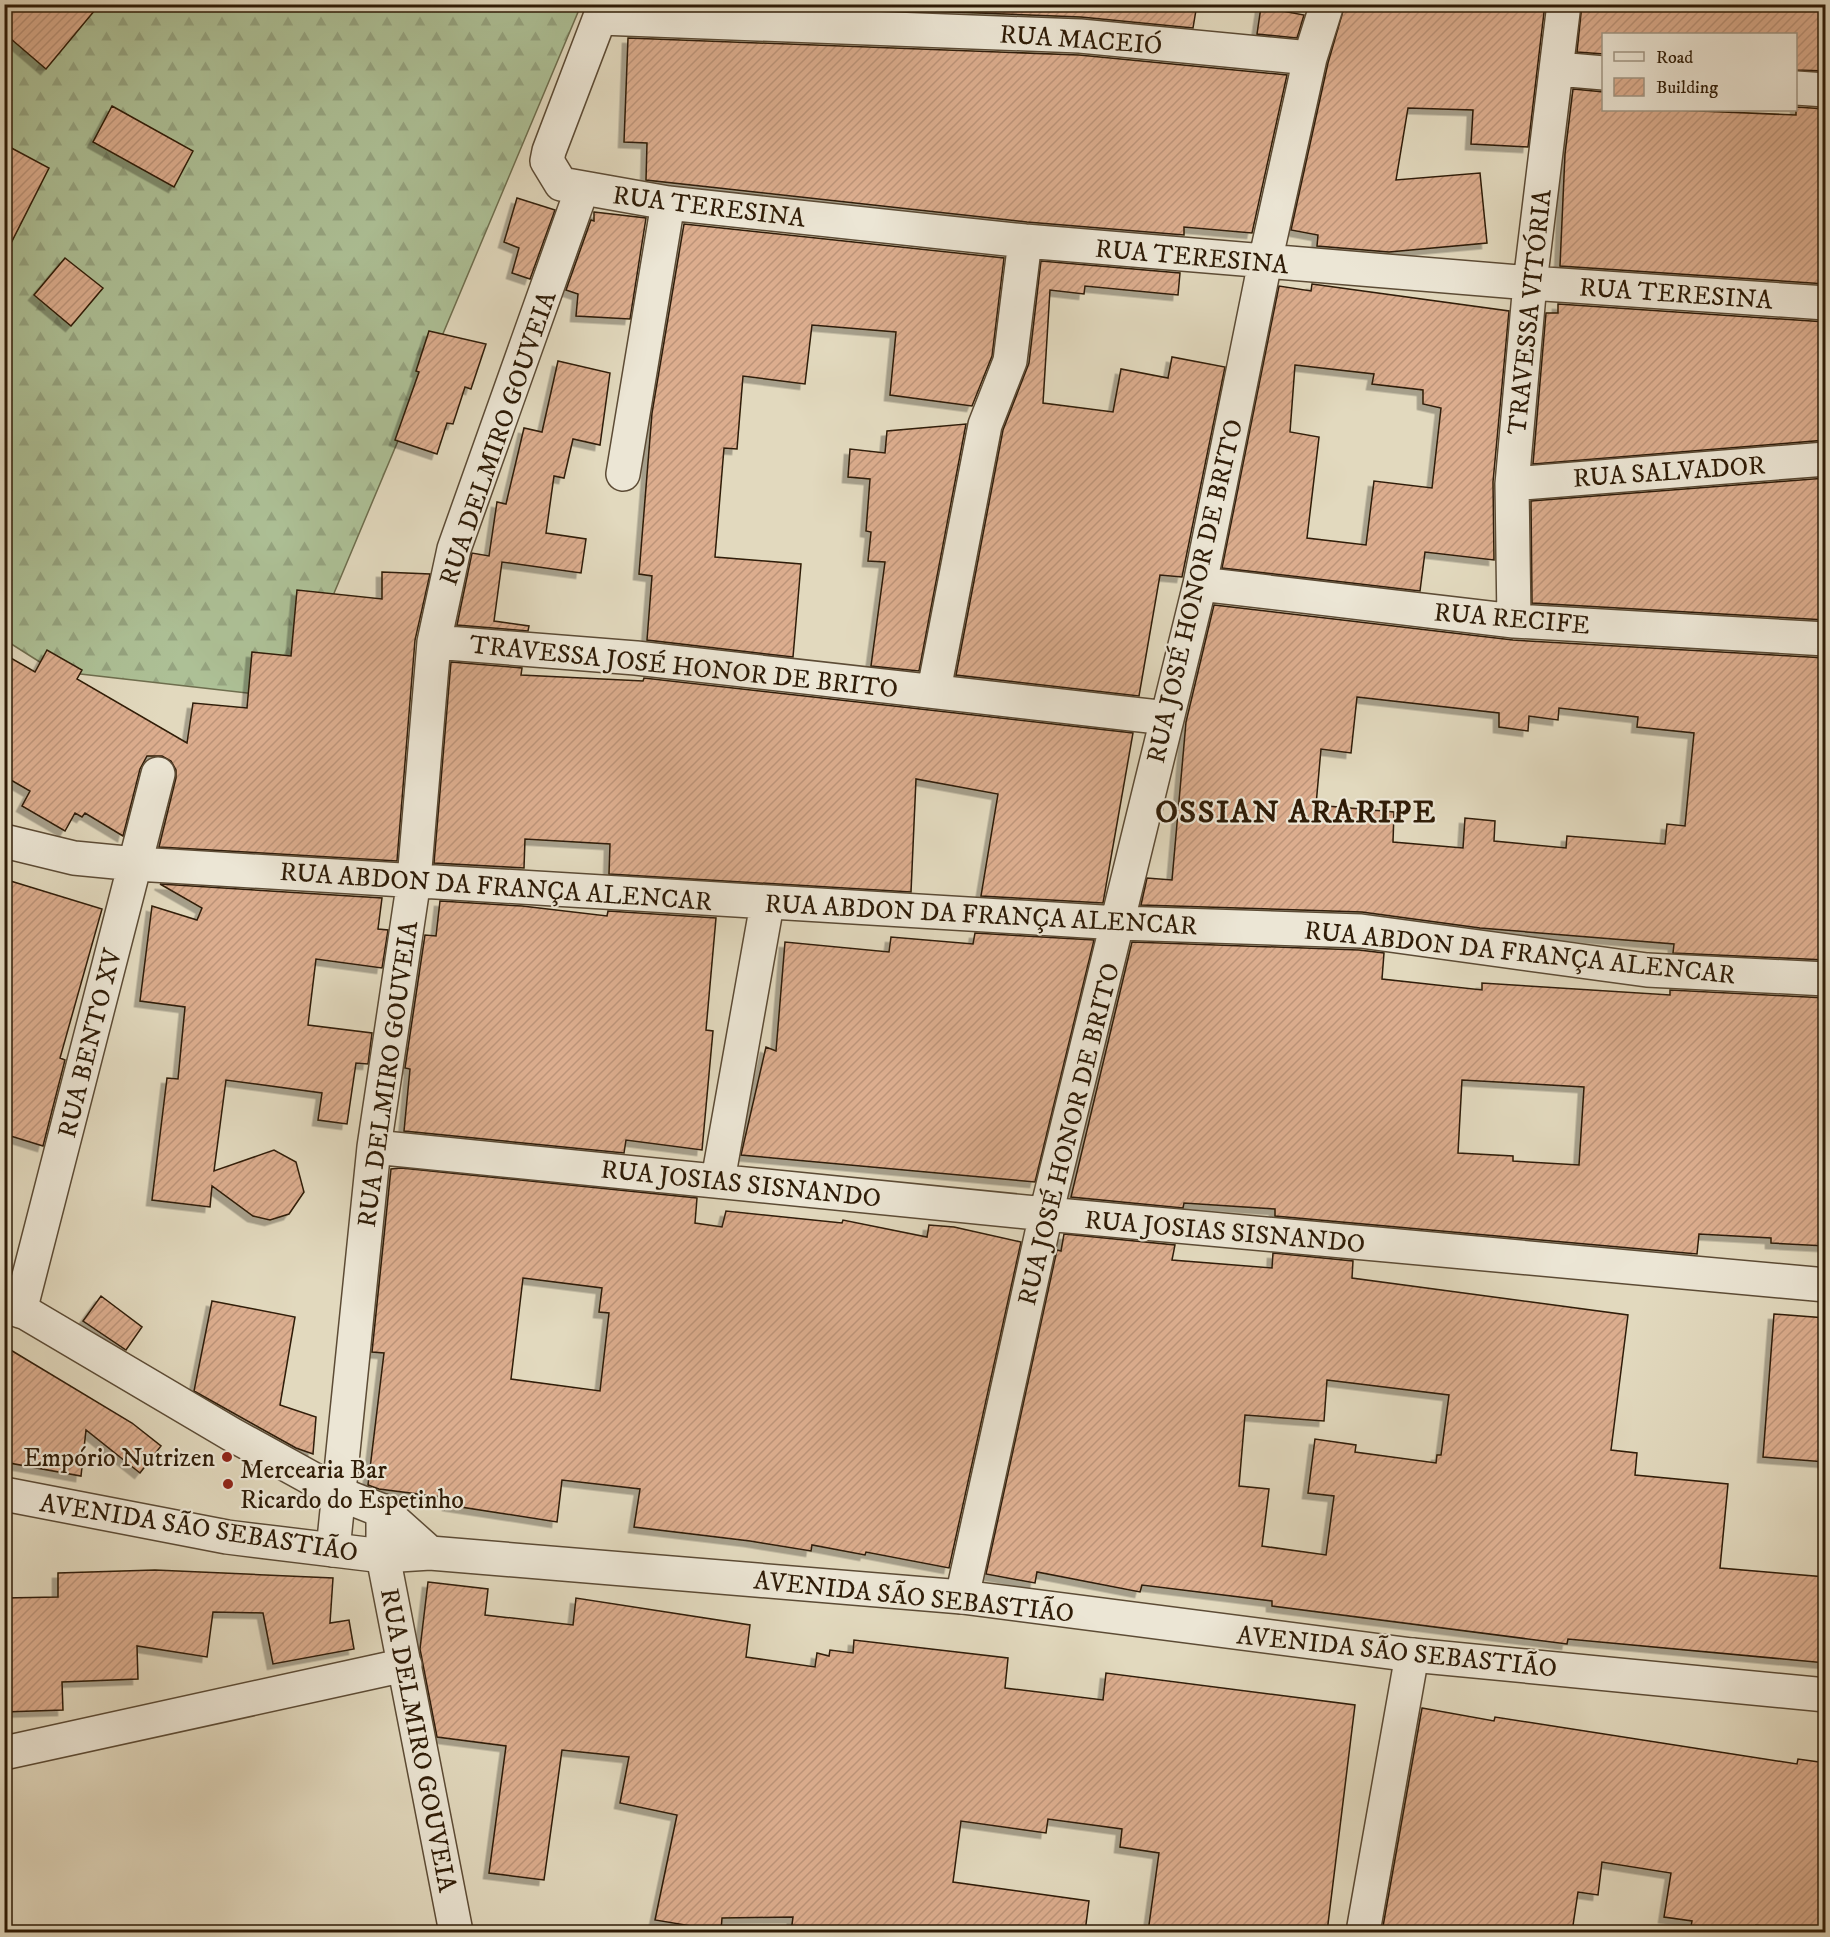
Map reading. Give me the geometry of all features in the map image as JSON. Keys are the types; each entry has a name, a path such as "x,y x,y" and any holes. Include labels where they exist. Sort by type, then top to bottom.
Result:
{"street":[{"name":"RUA JOSÉ HONOR DE BRITO","path":"962,1597 1046,1214 1119,923 1200,584 1265,262 1310,58 1327,4"},
{"name":"TRAVESSA VITÓRIA","path":"1514,621 1512,484 1530,283 1564,4"},
{"name":"RUA MACEIÓ","path":"602,11 1080,36 1310,58"},
{"path":"572,186 547,161 602,11"},
{"path":"1557,69 1602,73"},
{"path":"1797,88 1826,90"},
{"name":"RUA TERESINA","path":"572,186 668,203 1026,241 1530,283 1826,303"},
{"name":"RUA DELMIRO GOUVEIA","path":"333,1550 374,1147 414,880 434,642 454,549 572,186"},
{"path":"623,474 668,203"},
{"name":"TRAVESSA JOSÉ HONOR DE BRITO","path":"934,690 985,425 1010,361 1026,241"},
{"name":"RUA SALVADOR","path":"1512,484 1826,459"},
{"name":"RUA RECIFE","path":"1200,584 1514,621 1826,639"},
{"name":"TRAVESSA JOSÉ HONOR DE BRITO","path":"434,642 636,658 1167,718"},
{"name":"RUA BENTO XV","path":"12,1305 136,864 158,774"},
{"name":"RUA ABDON DA FRANÇA ALENCAR","path":"4,841 74,858 136,864 767,904 1119,923 1361,931 1647,970 1826,979"},
{"path":"718,1180 767,904"},
{"name":"RUA JOSIAS SISNANDO","path":"374,1147 1046,1214 1826,1285"},
{"path":"12,1305 231,1434 340,1494 383,1511 430,1553"},
{"name":"AVENIDA SÃO SEBASTIÃO","path":"4,1494 227,1537 383,1556 430,1553 962,1597 1412,1656 1826,1695"},
{"name":"RUA DELMIRO GOUVEIA","path":"383,1511 383,1556 456,1932"},
{"path":"1363,1932 1412,1656"},
{"path":"4,1752 405,1665"}],"green space":[{"path":"4,5 581,5 290,698 54,671 5,640"}],"building":[{"path":"15,4 100,4 46,69 4,33 4,17"},
{"path":"740,4 1197,4 1193,28 1081,17"},
{"path":"1345,4 1545,4 1528,147 1471,144 1473,110 1408,108 1396,180 1480,173 1487,243 1389,252 1317,246 1318,235 1291,230 1328,63"},
{"path":"1582,4 1826,4 1826,71 1797,70 1797,33 1602,33 1602,54 1577,52"},
{"path":"1261,7 1304,15 1297,38 1257,34"},
{"path":"628,38 1079,55 1287,75 1252,233 1184,227 1184,235 1027,222 646,180 647,143 624,142"},
{"path":"1573,89 1602,92 1602,111 1700,111 1796,115 1797,107 1826,109 1826,284 1560,266 1565,154"},
{"path":"112,106 193,151 174,187 93,142"},
{"path":"4,144 49,168 4,257"},
{"path":"517,198 555,210 530,279 512,273 519,248 504,242"},
{"path":"594,212 646,218 630,319 576,316 578,294 566,290 591,220 594,221"},
{"path":"684,224 1004,258 992,356 972,406 890,395 896,332 812,325 805,384 743,376 737,449 724,448 715,557 801,564 793,657 647,640 652,576 639,574 652,413"},
{"path":"65,258 103,288 71,326 34,295"},
{"path":"1041,261 1180,273 1178,295 1085,286 1084,294 1050,290 1043,403 1113,412 1121,369 1168,378 1172,357 1225,367 1182,577 1160,575 1139,696 956,675 1003,430 1029,363"},
{"path":"1312,284 1509,311 1493,482 1494,560 1425,552 1420,591 1222,568 1279,286 1311,291","holes":["1295,365 1374,374 1372,384 1423,390 1423,404 1441,408 1432,488 1374,481 1366,545 1307,538 1319,437 1290,432"]},
{"path":"1558,304 1826,322 1826,440 1533,464 1546,313 1558,313"},
{"path":"429,331 486,344 471,389 465,387 453,424 447,423 437,454 395,440 419,372 416,371"},
{"path":"558,361 610,373 600,445 573,439 564,478 554,476 546,533 586,539 581,573 502,562 494,621 529,626 528,631 457,625 472,553 489,556 497,502 506,504 524,428 542,432"},
{"path":"966,424 919,671 871,666 885,562 868,561 871,532 866,531 870,479 848,477 850,449 885,453 887,431"},
{"path":"1826,478 1826,620 1532,603 1531,501"},
{"path":"382,572 430,574 415,640 397,861 159,847 176,778 176,770 171,761 162,756 147,756 140,769 123,836 85,813 82,817 75,813 65,831 22,806 30,791 4,776 4,654 35,672 47,650 82,670 77,679 187,743 193,703 247,708 252,652 291,656 297,590 382,599"},
{"path":"1214,605 1513,640 1826,658 1826,960 1673,953 1674,944 1480,928 1362,912 1141,905 1147,878 1172,880 1186,722","holes":["1357,697 1499,713 1499,727 1528,731 1529,716 1558,720 1559,708 1638,717 1637,727 1694,733 1685,826 1667,824 1665,844 1567,836 1566,848 1494,841 1495,821 1465,818 1463,848 1393,842 1394,812 1316,805 1321,749 1351,753"]},
{"path":"451,662 522,668 521,675 643,681 644,678 1133,733 1103,903 981,896 998,794 916,779 911,892 609,874 610,844 525,839 524,868 434,863"},
{"path":"4,879 102,909 60,1058 65,1060 43,1146 4,1134"},
{"path":"160,884 382,898 378,929 388,930 382,968 316,959 308,1025 372,1033 368,1064 356,1063 347,1124 318,1120 322,1093 226,1080 214,1171 274,1150 296,1162 304,1192 289,1214 270,1220 253,1216 212,1186 210,1207 152,1200 167,1078 178,1079 185,1007 140,1001 152,906 197,920 202,908"},
{"path":"440,901 522,906 607,916 608,911 716,918 706,1030 713,1031 702,1150 626,1140 624,1153 404,1131 410,1069 405,1068 425,935 436,936"},
{"path":"975,933 1094,940 1035,1182 741,1155 766,1047 776,1051 785,942 889,952 891,937 973,944"},
{"path":"1132,942 1359,950 1384,953 1382,979 1482,990 1482,983 1670,995 1670,990 1826,998 1826,1246 1771,1243 1771,1238 1699,1234 1697,1254 1275,1216 1275,1209 1184,1203 1183,1208 1071,1197","holes":["1462,1080 1584,1087 1579,1165 1513,1161 1513,1156 1458,1153"]},
{"path":"401,1168 697,1198 695,1223 722,1227 726,1211 842,1223 843,1220 927,1237 929,1225 954,1227 1021,1242 949,1568 866,1552 865,1555 812,1545 811,1551 634,1527 640,1489 562,1480 557,1522 448,1505 449,1498 379,1489 368,1485 384,1353 372,1352 391,1169","holes":["523,1278 602,1288 599,1312 609,1313 600,1391 511,1379"]},
{"path":"1064,1234 1175,1245 1172,1260 1272,1268 1273,1253 1353,1261 1352,1278 1628,1315 1611,1450 1637,1453 1635,1475 1728,1484 1720,1568 1826,1577 1826,1663 1568,1639 1567,1644 1272,1606 1272,1601 1142,1585 1140,1592 1037,1572 1035,1583 986,1574 1057,1250 1061,1251","holes":["1327,1380 1449,1395 1441,1455 1437,1455 1436,1463 1355,1452 1356,1445 1315,1439 1308,1493 1334,1496 1326,1555 1262,1546 1269,1489 1239,1486 1245,1415 1324,1421"]},
{"path":"101,1296 142,1327 126,1350 83,1321"},
{"path":"212,1301 295,1317 280,1405 316,1417 313,1454 296,1448 194,1391"},
{"path":"1774,1314 1826,1318 1826,1462 1763,1457"},
{"path":"4,1346 132,1423 161,1446 140,1473 86,1430 81,1476 4,1462"},
{"path":"155,1570 333,1578 330,1623 349,1620 354,1649 273,1664 263,1613 213,1612 207,1657 137,1646 138,1679 62,1682 63,1710 4,1712 4,1598 58,1597 58,1573"},
{"path":"428,1582 488,1589 485,1615 573,1625 576,1598 750,1625 746,1657 815,1667 817,1653 829,1656 830,1650 853,1653 854,1640 1008,1658 1005,1688 1103,1700 1106,1673 1355,1705 1327,1932 1148,1932 1159,1853 1120,1847 1122,1829 1048,1819 1046,1833 961,1821 953,1882 1089,1901 1085,1932 910,1932 868,1927 867,1932 791,1932 793,1917 722,1918 721,1931 655,1920 677,1815 620,1803 629,1757 562,1750 544,1880 489,1873 506,1746 437,1737 420,1649"},
{"path":"1422,1708 1494,1721 1495,1717 1797,1764 1798,1759 1826,1763 1826,1932 1806,1932 1756,1925 1755,1932 1690,1932 1692,1921 1664,1917 1671,1873 1602,1862 1598,1895 1578,1892 1572,1932 1382,1932"}],"place":[{"name":"Empório Nutrizen","path":"227,1457"},
{"name":"Mercearia Bar Ricardo do Espetinho","path":"228,1484"}],"district":[{"name":"OSSIAN ARARIPE","path":"1296,811"}]}
